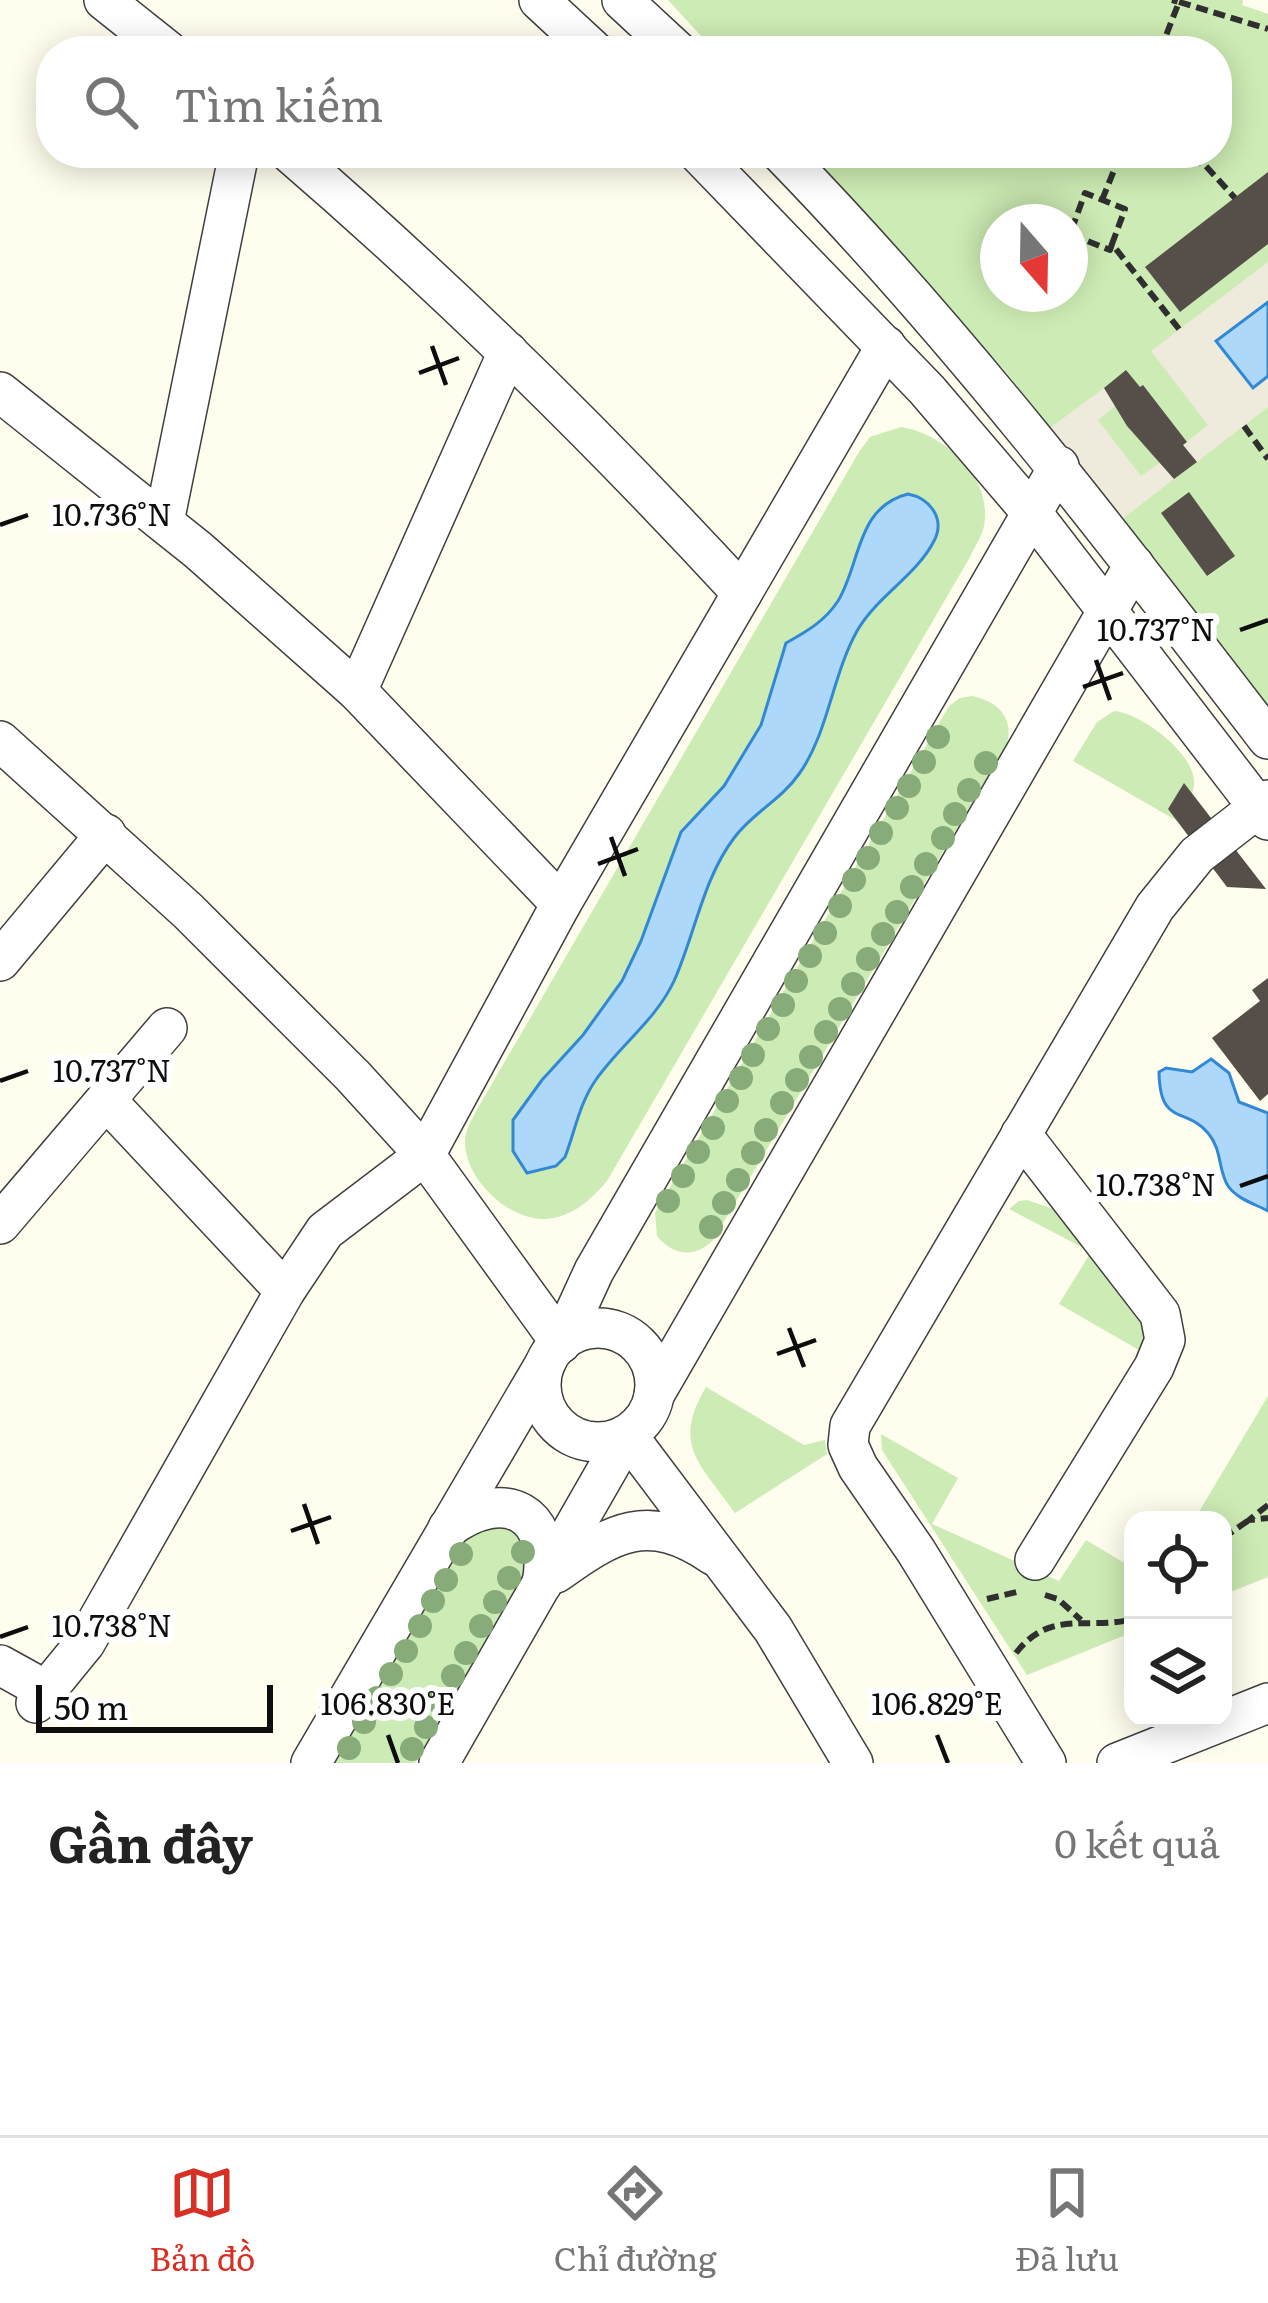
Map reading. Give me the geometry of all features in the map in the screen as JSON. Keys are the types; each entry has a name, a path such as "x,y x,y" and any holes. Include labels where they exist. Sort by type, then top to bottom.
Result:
{"street":[{"path":"104,0 149,36"},
{"path":"539,0 578,36"},
{"path":"622,0 661,36"},
{"path":"164,522 236,168"},
{"path":"306,168 508,352 742,593"},
{"path":"713,168 886,346 1032,513 1265,809 1197,855 1167,889 854,1417 848,1444 858,1467 916,1551 1046,1763"},
{"path":"795,168 882,259 1059,466 1268,739"},
{"path":"0,1665 41,1697 85,1643 285,1291 325,1231 424,1155 561,904 886,346"},
{"path":"357,691 508,352"},
{"path":"0,392 164,522 357,691 561,904"},
{"path":"311,1763 554,1353 594,1271 1059,466"},
{"path":"440,1763 627,1435 646,1417 654,1395 1135,565"},
{"path":"0,741 272,992 424,1155 554,1353"},
{"path":"0,961 106,834"},
{"path":"0,1224 167,1028"},
{"path":"106,1100 285,1291"},
{"path":"1021,1134 1160,1313 1165,1340 1154,1367 1035,1560"},
{"path":"627,1435 595,1442 578,1439 557,1425 542,1396 554,1353 581,1331 596,1328 626,1336 648,1357 656,1380 654,1395"},
{"path":"627,1435 773,1629 853,1763"},
{"path":"448,1528 479,1509 518,1511 543,1537 542,1584"},
{"path":"542,1584 608,1538 640,1529 694,1542 727,1564"},
{"path":"1118,1763 1268,1702"}],"path":[{"path":"1165,36 1176,1 1268,29"},
{"path":"1102,200 1114,168"},
{"path":"1208,168 1235,198"},
{"path":"1085,194 1125,209 1112,244 1110,250 1070,234 1085,194"},
{"path":"1112,244 1179,329"},
{"path":"1244,426 1268,459"},
{"path":"1232,1532 1268,1505"},
{"path":"1249,1520 1268,1518"},
{"path":"982,1601 1017,1591 1037,1592 1058,1599 1081,1620"},
{"path":"1015,1655 1059,1623 1124,1621"}],"green space":[{"path":"668,0 1243,0 1242,5 1268,14 1268,711 1007,373 819,168 1232,168 1232,36 701,36"},
{"path":"901,427 950,449 975,477 985,512 979,540 607,1181 588,1201 564,1215 545,1219 516,1212 490,1194 471,1168 465,1139 472,1119 859,452 870,437"},
{"path":"972,696 1002,712 1008,726 1007,744 713,1240 691,1252 670,1247 657,1236 655,1213 949,706"},
{"path":"1114,711 1152,727 1187,761 1194,786 1179,822 1073,761 1097,722"},
{"path":"1027,1200 1059,1211 1143,1317 1144,1353 1059,1304 1091,1252 1009,1209"},
{"path":"706,1387 804,1445 825,1440 827,1454 735,1513 702,1467 691,1440 696,1407"},
{"path":"1268,1396 1268,1577 1232,1591 1232,1511 1199,1511"},
{"path":"881,1434 958,1478 932,1524 1059,1581 1086,1540 1124,1563 1124,1636 1027,1675 882,1450"},
{"path":"513,1518 532,1562 415,1763 332,1763 466,1533"}],"shaded area":[{"path":"1268,262 1268,301 1216,341 1252,388 1268,376 1268,407 1197,462 1183,445 1208,425 1151,351"},
{"path":"1104,388 1116,405 1098,420 1141,476 1161,462 1174,479 1121,520 1050,428"}],"water":[{"path":"1268,302 1268,376 1253,388 1216,341"},
{"path":"908,494 923,500 937,517 934,541 857,631 817,741 799,774 741,829 723,854 674,981 595,1081 565,1157 556,1166 527,1173 513,1151 513,1120 622,981 681,832 724,786 761,725 786,643 833,608 869,524 891,501"},
{"path":"1211,1059 1229,1073 1239,1102 1268,1113 1268,1211 1232,1191 1208,1133 1164,1101 1159,1072 1166,1068 1192,1072"}],"building":[{"path":"1268,172 1268,244 1180,312 1145,267"},
{"path":"1126,370 1187,442 1183,445 1197,462 1174,479 1127,426 1104,388"},
{"path":"1189,492 1235,556 1207,576 1161,513"},
{"path":"1184,783 1266,889 1227,887 1168,809"},
{"path":"1268,978 1268,1094 1260,1101 1212,1038 1260,1001 1252,990"}]}
